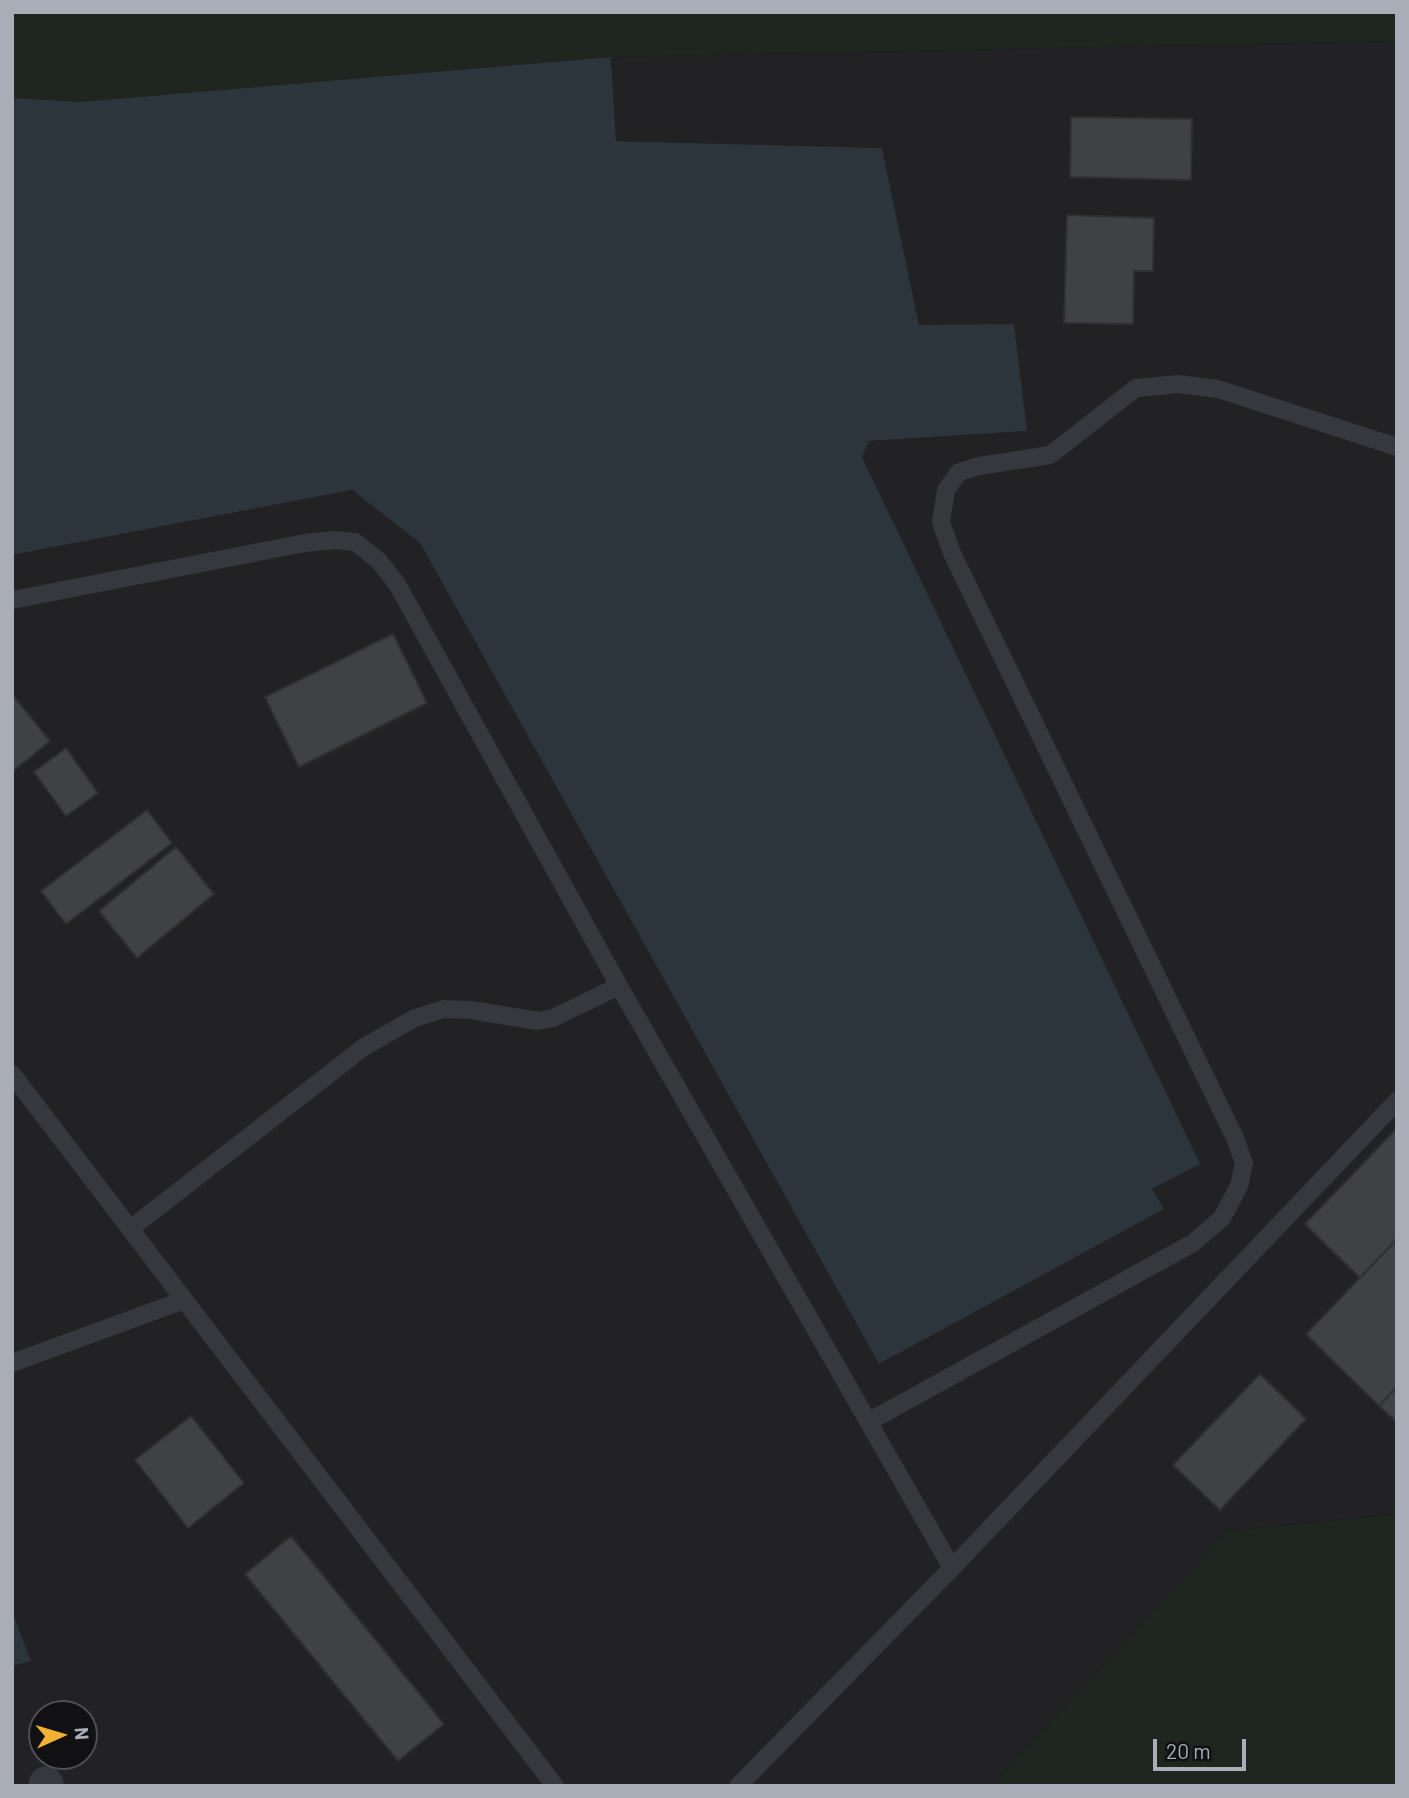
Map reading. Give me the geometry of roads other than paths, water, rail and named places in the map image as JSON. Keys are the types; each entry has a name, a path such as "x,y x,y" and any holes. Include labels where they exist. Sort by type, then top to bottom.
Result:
{"lane":[{"path":"868,1422 1193,1243 1222,1218 1240,1186 1244,1163 1229,1125 952,552 941,522 946,490 959,472 979,466 1050,455 1136,388 1179,384 1218,389 1397,447"},
{"path":"12,600 304,543 334,540 355,542 379,561 397,584 619,986 952,1568"},
{"path":"130,1229 364,1047 415,1018 444,1009 470,1010 537,1021 553,1018 619,986"},
{"path":"12,1074 555,1786"},
{"path":"738,1786 952,1568 1397,1101"},
{"path":"12,1363 184,1300"}]}
